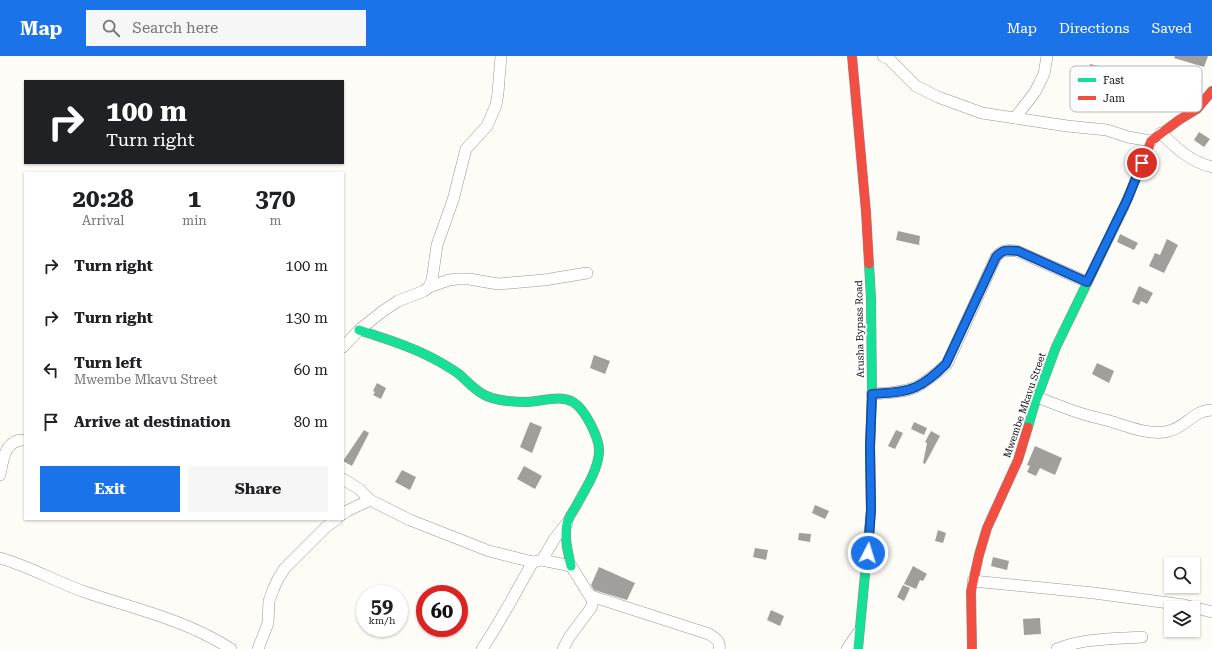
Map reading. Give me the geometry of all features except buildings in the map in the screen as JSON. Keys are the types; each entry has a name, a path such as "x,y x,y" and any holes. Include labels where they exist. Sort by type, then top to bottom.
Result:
{"street":[{"path":"429,287 432,280 437,245 453,200 466,149 487,126 496,105 500,56"},
{"name":"Arusha Bypass Road","path":"852,56 866,212 871,298 872,394 870,447 871,510 858,649"},
{"path":"883,56 889,59 916,86 938,97 982,113 1067,126 1107,130 1128,137 1151,141 1192,112"},
{"path":"1015,118 1035,92 1044,74 1047,56"},
{"path":"1202,103 1212,91"},
{"path":"1161,134 1193,160 1203,165 1212,167"},
{"name":"Mwembe Mkavu Street","path":"972,649 971,591 987,528 1018,460 1037,398 1056,347 1128,198 1151,141"},
{"path":"872,394 896,392 916,387 934,375 946,364 996,257 1000,252 1007,250 1018,251 1087,282"},
{"path":"344,346 360,330 398,301 449,280 469,279 498,284 544,280 587,273"},
{"path":"360,330 423,353 460,375 470,386 486,396 527,402 562,398 572,401 581,407 598,440 600,448 591,477 567,523 516,591 493,633 482,649"},
{"path":"1037,398 1082,414 1140,430 1155,432 1169,432 1198,413 1205,410 1212,410"},
{"path":"0,474 9,445 14,441 24,440"},
{"path":"344,480 359,489 370,500 410,520 482,549 499,554 571,566"},
{"path":"344,513 370,500"},
{"path":"258,649 268,623 269,601 278,579 285,568 326,527 336,520"},
{"path":"562,649 591,608 593,601 571,566 566,538 567,523"},
{"path":"0,558 78,589 187,626 214,638 231,649"},
{"path":"973,582 1094,592 1184,605 1212,612"},
{"path":"591,596 710,634 717,639 720,646 719,649"},
{"path":"847,649 860,629"},
{"path":"1057,649 1064,646 1092,641 1142,637"}],"traffic: fast":[{"path":"1028,427 1034,406 1056,347 1124,207"},
{"path":"858,649 871,510 870,447 872,394 871,298 869,264"},
{"path":"359,330 429,356 459,374 476,389 490,397 522,402 556,398 568,400 578,406 587,417 591,425 599,446 599,452 593,474 570,516 566,529 566,540 571,566"}],"traffic: jam":[{"path":"852,56 866,212 869,264"},
{"path":"1202,103 1212,91"},
{"path":"1124,207 1151,141 1192,112"},
{"path":"972,649 971,591 979,555 987,528 1018,460 1028,427"}],"route":[{"path":"868,553 871,510 870,447 872,394 896,392 916,387 946,364 996,257 1000,252 1007,250 1018,251 1087,282 1128,198 1142,163"}]}
